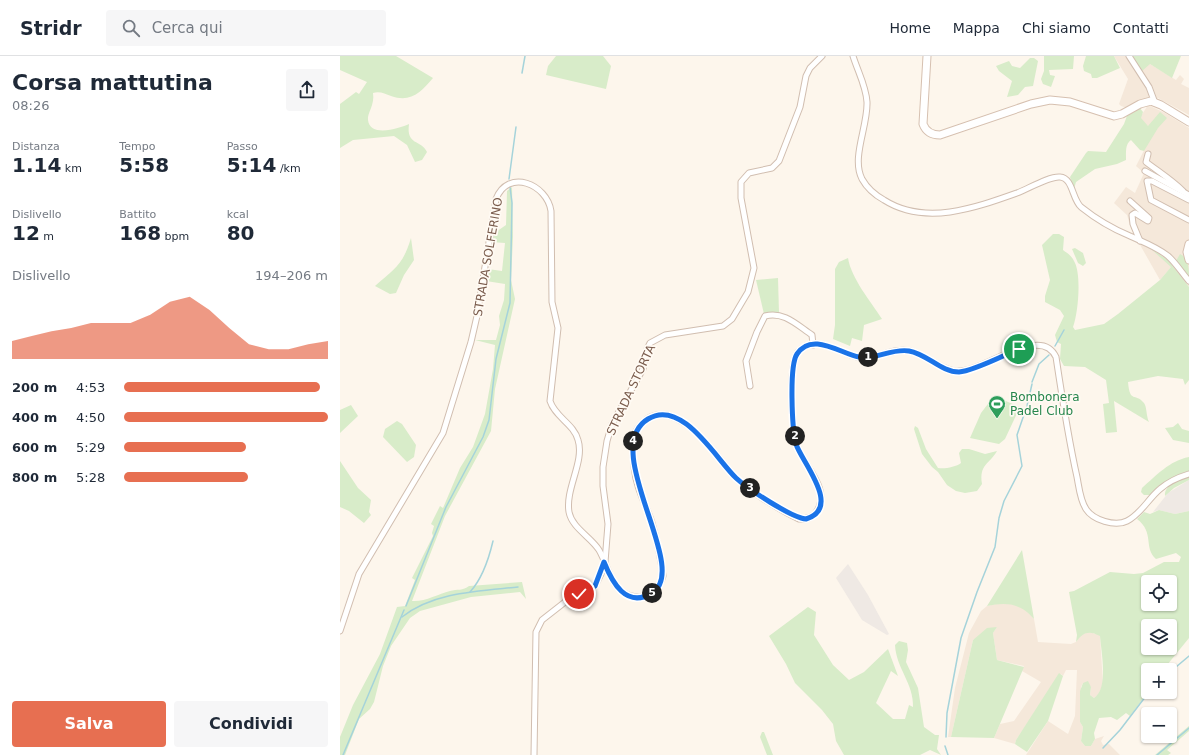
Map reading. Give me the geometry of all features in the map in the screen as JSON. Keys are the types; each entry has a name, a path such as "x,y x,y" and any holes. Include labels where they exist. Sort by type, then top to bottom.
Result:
{"main road":[{"path":"927,56 923,124 926,131 937,135 1045,101 1070,102 1114,116 1122,114 1147,101 1155,102 1189,122"},
{"path":"1189,244 1187,252 1189,260"}],"street":[{"name":"STRADA STORTA","path":"604,562 608,524 603,486 603,467 612,424 643,370 647,349 650,343 665,335 723,326 732,319 740,307 748,292 754,268 741,198 741,182 749,173 772,168 779,161 800,107 806,76 810,68 822,56"},
{"path":"853,56 865,88 867,100 867,114 858,168 866,184 882,199 893,206 913,212 946,213 989,202 1054,178 1061,177 1068,181 1080,206 1116,230 1167,255 1189,281"},
{"path":"1130,56 1149,87 1155,102"},
{"path":"1148,154 1146,162 1162,176 1174,182 1183,191"},
{"path":"1145,171 1189,195"},
{"path":"1189,200 1152,181 1147,181 1151,200 1189,220"},
{"name":"STRADA SOLFERINO","path":"340,631 359,574 443,433 476,323 496,199 505,187 515,182 533,185 544,193 550,204 553,269 552,302 558,328 550,401 555,411 573,429 579,441 579,453 570,497 570,516 575,524 598,550 616,587 624,594 634,597 644,597 653,592 660,584 663,576 652,523 637,484 633,444 634,437 640,426 654,416 667,415 679,419 710,446 736,478 793,516 806,519 816,514 819,508 821,496 816,481 796,443 792,374 797,354 806,346 814,345"},
{"path":"1130,201 1149,218 1148,221 1136,213 1132,215 1133,224 1140,241"},
{"path":"750,386 746,361 765,316 774,314 785,317 812,335 814,345 830,346 856,357 864,358 896,351 909,351 919,354 944,368 959,372 1029,346 1043,346 1050,348 1056,357 1075,468 1083,503 1091,514 1099,519 1115,523 1127,521 1145,506 1160,490 1174,480 1189,474"},
{"path":"534,755 536,632 542,620 565,602 595,586 604,562"}],"shaded area":[{"path":"1114,56 1132,56 1135,62 1150,64 1176,80 1180,75 1184,79 1181,84 1189,88 1189,115 1158,98 1142,100 1127,108 1121,106 1119,104 1128,79"},
{"path":"1148,105 1165,113 1189,128 1189,287 1172,266 1160,280 1131,229 1127,215 1114,203 1126,187 1135,193 1144,173 1136,166 1154,131 1139,119"},
{"path":"1189,480 1189,511 1175,514 1159,510 1153,512 1168,493"},
{"path":"848,564 868,595 889,634 887,635 862,620 836,578"},
{"path":"1000,603 1014,604 1027,610 1034,619 1038,642 1071,644 1076,642 1082,634 1089,632 1100,635 1103,685 1098,695 1094,698 1090,695 1091,687 1083,683 1081,687 1080,722 1083,727 1081,741 1085,746 1091,746 1095,739 1104,736 1101,741 1103,745 1109,744 1120,755 1026,755 1048,721 1068,734 1075,716 1077,670 1066,670 1063,676 1061,674 1016,740 1015,744 994,738 1000,724 1014,721 1041,682 1022,671 1024,666 997,660 993,633 997,627 973,640 951,737 948,737 955,688 969,633 981,611 987,606"}],"green space":[{"path":"340,56 396,56 433,78 420,92 410,97 398,98 376,92 373,93 373,101 368,117 370,126 379,130 399,128 409,124 410,136 427,152 422,160 415,162 407,145 394,136 353,140 340,148 340,104 356,92 359,94 367,82 340,70"},
{"path":"556,56 603,56 611,66 606,89 546,75 548,66"},
{"path":"1044,56 1074,56 1073,69 1049,70 1050,75 1055,76 1051,87 1043,84 1041,79 1044,71"},
{"path":"1086,56 1114,56 1120,68 1097,78 1092,78 1091,74 1084,71 1083,66"},
{"path":"1132,56 1181,56 1172,78 1150,64 1142,71"},
{"path":"1030,58 1034,58 1038,61 1033,86 1025,87 1018,95 1007,97 1012,81 999,71 996,66 1009,61 1012,66 1020,68"},
{"path":"1139,107 1143,112 1141,118 1148,126 1160,112 1167,118 1158,128 1144,151 1140,150 1131,140 1127,146 1126,160 1117,164 1095,169 1076,182 1074,189 1070,177 1086,153 1088,151 1106,152 1124,124 1128,113"},
{"path":"512,187 513,237 511,280 515,299 495,389 491,431 445,516 412,601 427,599 450,591 464,589 469,586 522,582 526,599 520,592 471,597 420,611 410,618 391,646 383,666 374,702 370,709 359,719 345,755 340,755 340,737 353,705 380,654 397,607 405,606 415,580 412,578 433,536 432,533 434,526 431,524 440,506 443,508 460,468 473,447 485,414 493,369 495,345 475,340 496,340 500,325 499,316 504,300 505,284 486,281 488,269 502,271 505,243 491,242 493,234 506,225 507,191"},
{"path":"1053,234 1059,234 1064,237 1063,250 1074,261 1078,275 1079,284 1073,327 1075,330 1104,324 1160,280 1171,267 1151,249 1168,260 1189,287 1189,380 1185,385 1183,379 1158,376 1128,382 1130,393 1133,397 1138,398 1144,403 1149,422 1114,401 1117,432 1106,433 1103,404 1109,403 1106,380 1085,367 1064,366 1060,359 1061,344 1057,342 1055,335 1064,316 1060,310 1045,302 1045,296 1050,280 1042,245"},
{"path":"411,238 414,260 404,275 396,293 390,294 375,286 398,265 405,254"},
{"path":"1075,248 1083,253 1086,263 1083,266 1078,263 1072,249"},
{"path":"1180,254 1187,261 1189,268 1189,280 1176,261"},
{"path":"848,258 857,282 882,319 864,325 862,341 852,338 850,346 833,339 835,325 835,269 839,262"},
{"path":"778,278 779,313 764,314 756,280"},
{"name":"Bombonera Padel Club","path":"994,396 1020,407 1005,439 999,444 970,438 981,413"},
{"path":"351,405 358,416 340,433 340,410"},
{"path":"397,421 402,424 416,445 414,457 407,462 383,437 385,429"},
{"path":"1178,423 1182,429 1189,431 1189,443 1173,440 1165,428 1173,427"},
{"path":"915,426 918,428 926,449 938,468 956,466 961,463 959,453 962,449 969,449 985,454 997,451 983,468 981,477 982,484 977,491 965,493 956,491 947,485 922,454 914,429"},
{"path":"1189,457 1189,472 1168,481 1151,495 1144,495 1141,492 1142,488 1169,465"},
{"path":"340,461 358,488 371,500 369,512 371,515 364,523 349,511 340,507"},
{"path":"1189,476 1189,480 1174,488 1165,496 1165,492 1170,485"},
{"path":"1159,510 1175,514 1189,511 1189,638 1177,653 1177,619 1141,619 1141,655 1175,655 1169,663 1141,663 1141,699 1143,699 1130,716 1126,713 1117,720 1111,717 1099,718 1094,733 1095,739 1091,746 1085,746 1081,741 1083,727 1080,722 1080,691 1083,683 1088,681 1091,687 1090,695 1094,698 1099,693 1103,678 1102,651 1100,636 1096,634 1086,633 1076,642 1077,635 1069,592 1074,591 1110,572 1134,574 1143,573 1164,562 1179,562 1181,557 1176,553 1156,559 1152,554 1146,529 1137,519 1144,512 1150,514"},
{"path":"1022,550 1034,619 1024,610 1013,605 1001,604 987,606"},
{"path":"808,607 816,612 814,635 833,665 849,680 864,672 888,649 898,676 891,671 876,703 893,719 905,719 909,705 913,707 911,691 898,661 895,645 899,641 907,643 908,650 906,662 918,688 924,727 935,735 939,735 937,749 941,755 930,750 920,755 844,755 836,741 833,724 822,710 795,683 786,664 769,636"},
{"path":"997,627 993,633 997,660 1024,667 994,738 951,737 973,640 987,628"},
{"path":"1059,673 1063,676 1048,721 1027,752 1015,744 1016,740"},
{"path":"1189,726 1189,731 1177,741 1177,736"},
{"path":"762,732 764,732 773,755 767,755 760,737"},
{"path":"1169,743 1175,743 1167,750 1171,753 1168,755 1155,755"}],"waterway":[{"path":"522,73 525,56"},
{"path":"509,179 516,127"},
{"path":"406,606 446,507 483,437 489,420 496,359 510,303 512,203 510,187"},
{"path":"1055,346 1064,330"},
{"path":"1032,382 1039,364 1049,355"},
{"path":"946,737 947,713 961,638 995,547 999,518 1004,501 1022,466 1017,435 1027,406 1032,384"},
{"path":"470,592 478,581 484,568 493,541"},
{"path":"402,617 428,602 457,594 518,587"},
{"path":"343,755 404,610"},
{"path":"1177,666 1189,656"},
{"path":"1103,748 1120,730 1144,699"},
{"path":"1157,755 1189,728"},
{"path":"945,746 948,755"}],"place":[{"name":"Bombonera Padel Club","path":"997,419"}],"route":[{"path":"579,594 595,586 601,574 604,562 616,587 624,594 634,597 644,597 653,592 660,584 663,576 662,568 652,523 637,484 633,444 636,432 644,422 650,418 654,416 667,415 679,419 710,446 736,478 793,516 799,519 806,519 816,514 819,508 821,496 816,481 798,450 796,443 792,374 794,361 797,354 802,349 806,346 820,344 830,346 856,357 864,358 896,351 909,351 919,354 944,368 959,372 965,371 1019,349"}]}
